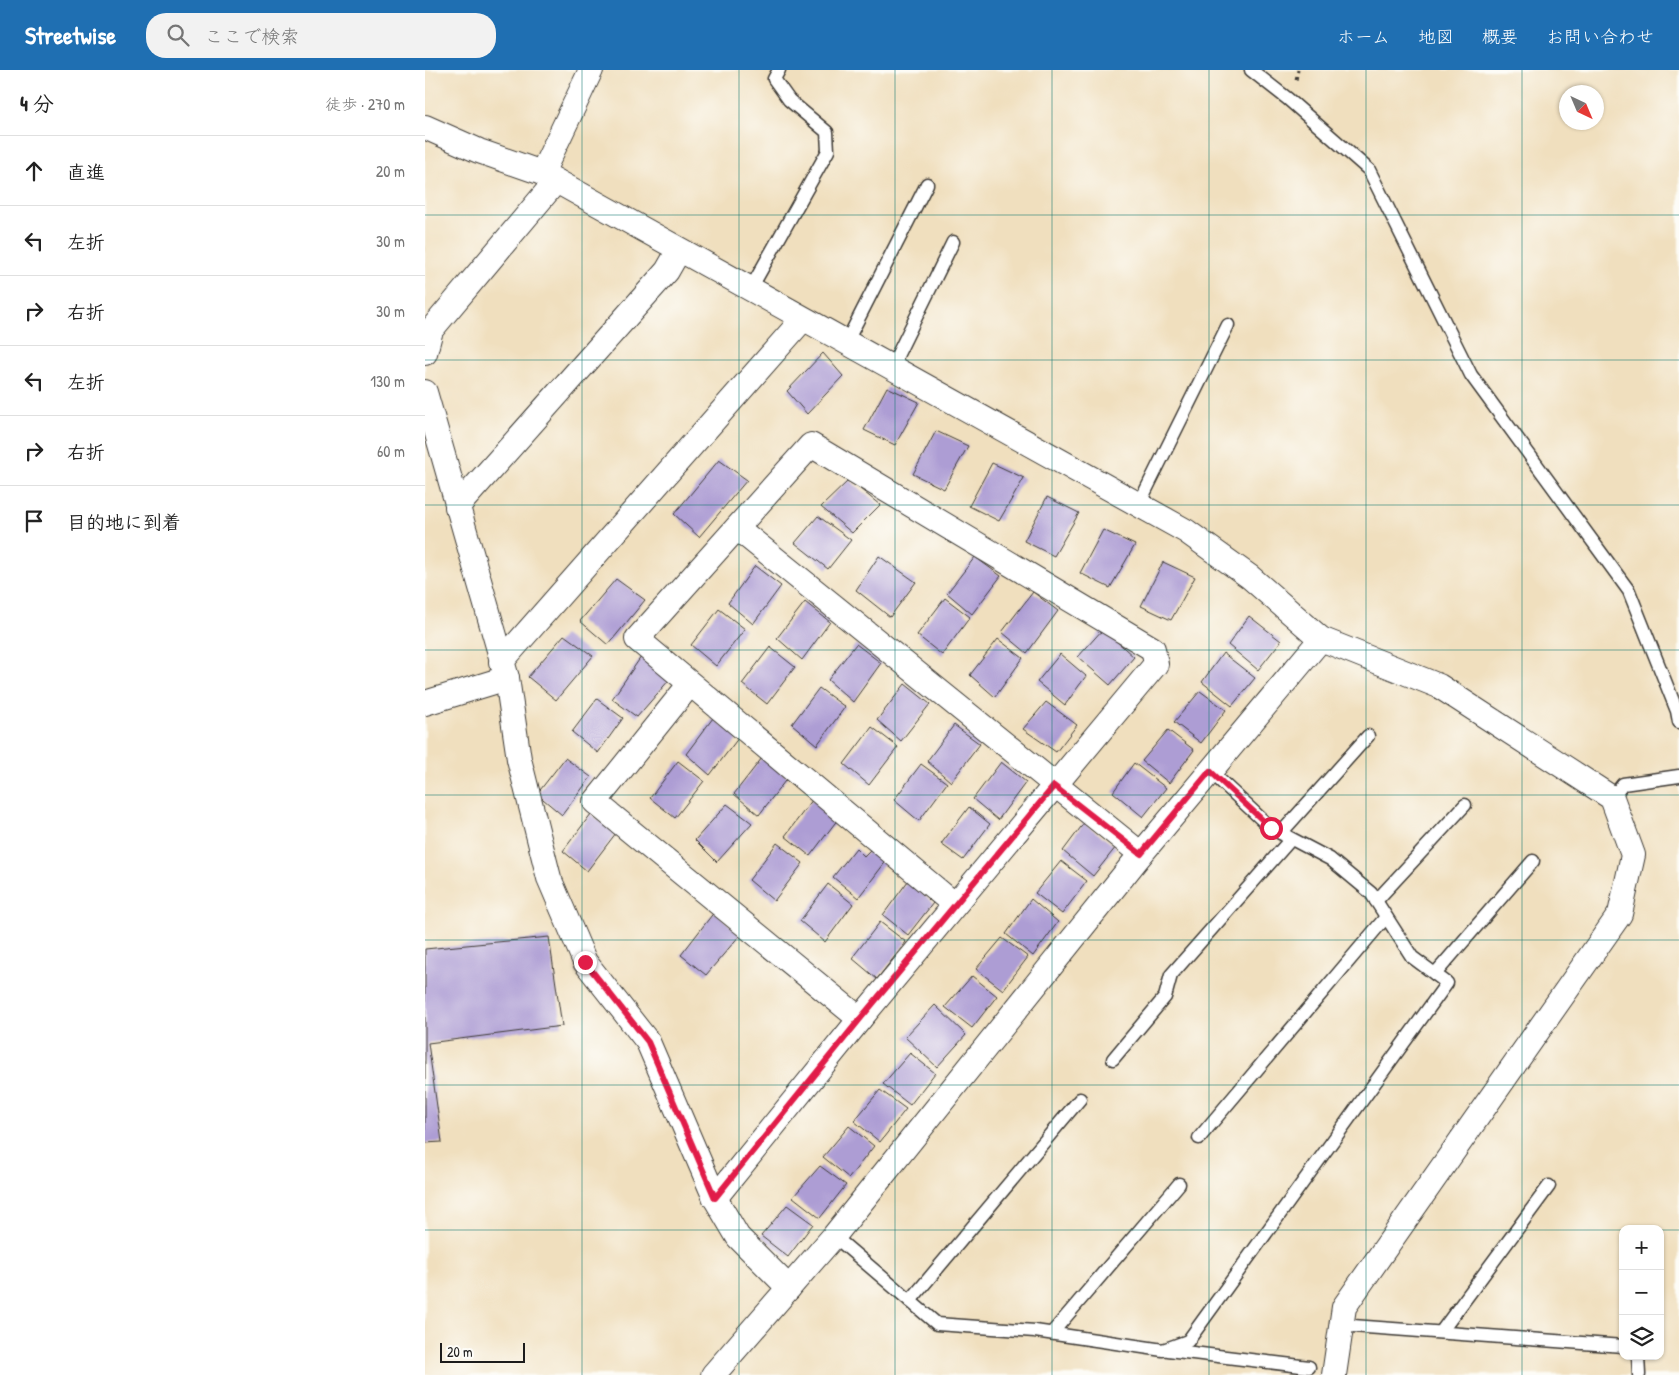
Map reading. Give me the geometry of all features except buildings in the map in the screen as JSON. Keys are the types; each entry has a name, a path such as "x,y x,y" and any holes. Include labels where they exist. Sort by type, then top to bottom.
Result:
{"street":[{"path":"425,353 431,330 549,177 591,70"},
{"path":"425,127 479,151 549,177 803,320 1186,531 1234,566 1321,639 1439,686 1612,798 1633,855 1619,914 1344,1307 1339,1325 1333,1375"},
{"path":"457,507 667,271 679,250"},
{"path":"425,703 504,670 803,320"},
{"path":"425,392 504,670 519,760 549,878 585,962 648,1042 715,1198 738,1237 789,1288"},
{"path":"715,1198 860,1019 1156,664 1153,649 811,445 637,640 955,905"},
{"path":"737,528 1054,786 1141,854"},
{"path":"713,1375 834,1236 1141,854 1321,639"},
{"path":"690,684 595,802 860,1019"}],"lane":[{"path":"750,290 828,151 827,132 789,100 774,79 779,70"},
{"path":"1251,70 1288,99 1369,170 1471,375 1629,591 1677,711 1679,722"},
{"path":"846,343 927,184"},
{"path":"891,368 953,242"},
{"path":"1138,506 1228,325"},
{"path":"1113,1059 1165,997 1171,975 1368,736"},
{"path":"1163,1350 1188,1341 1447,984 1412,957 1371,893 1330,859 1271,828 1210,771"},
{"path":"1612,798 1623,784 1679,776"},
{"path":"1376,901 1465,805"},
{"path":"1435,974 1533,861"},
{"path":"1199,1138 1386,917"},
{"path":"910,1301 1080,1099"},
{"path":"1052,1333 1179,1184"},
{"path":"1441,1332 1549,1186"},
{"path":"834,1236 937,1324 1052,1333 1163,1350 1309,1368"},
{"path":"1339,1325 1619,1346"},
{"path":"1638,1360 1639,1375"}],"route":[{"path":"585,962 648,1042 715,1198 860,1019 1054,786 1141,854 1210,771 1271,828"}]}
